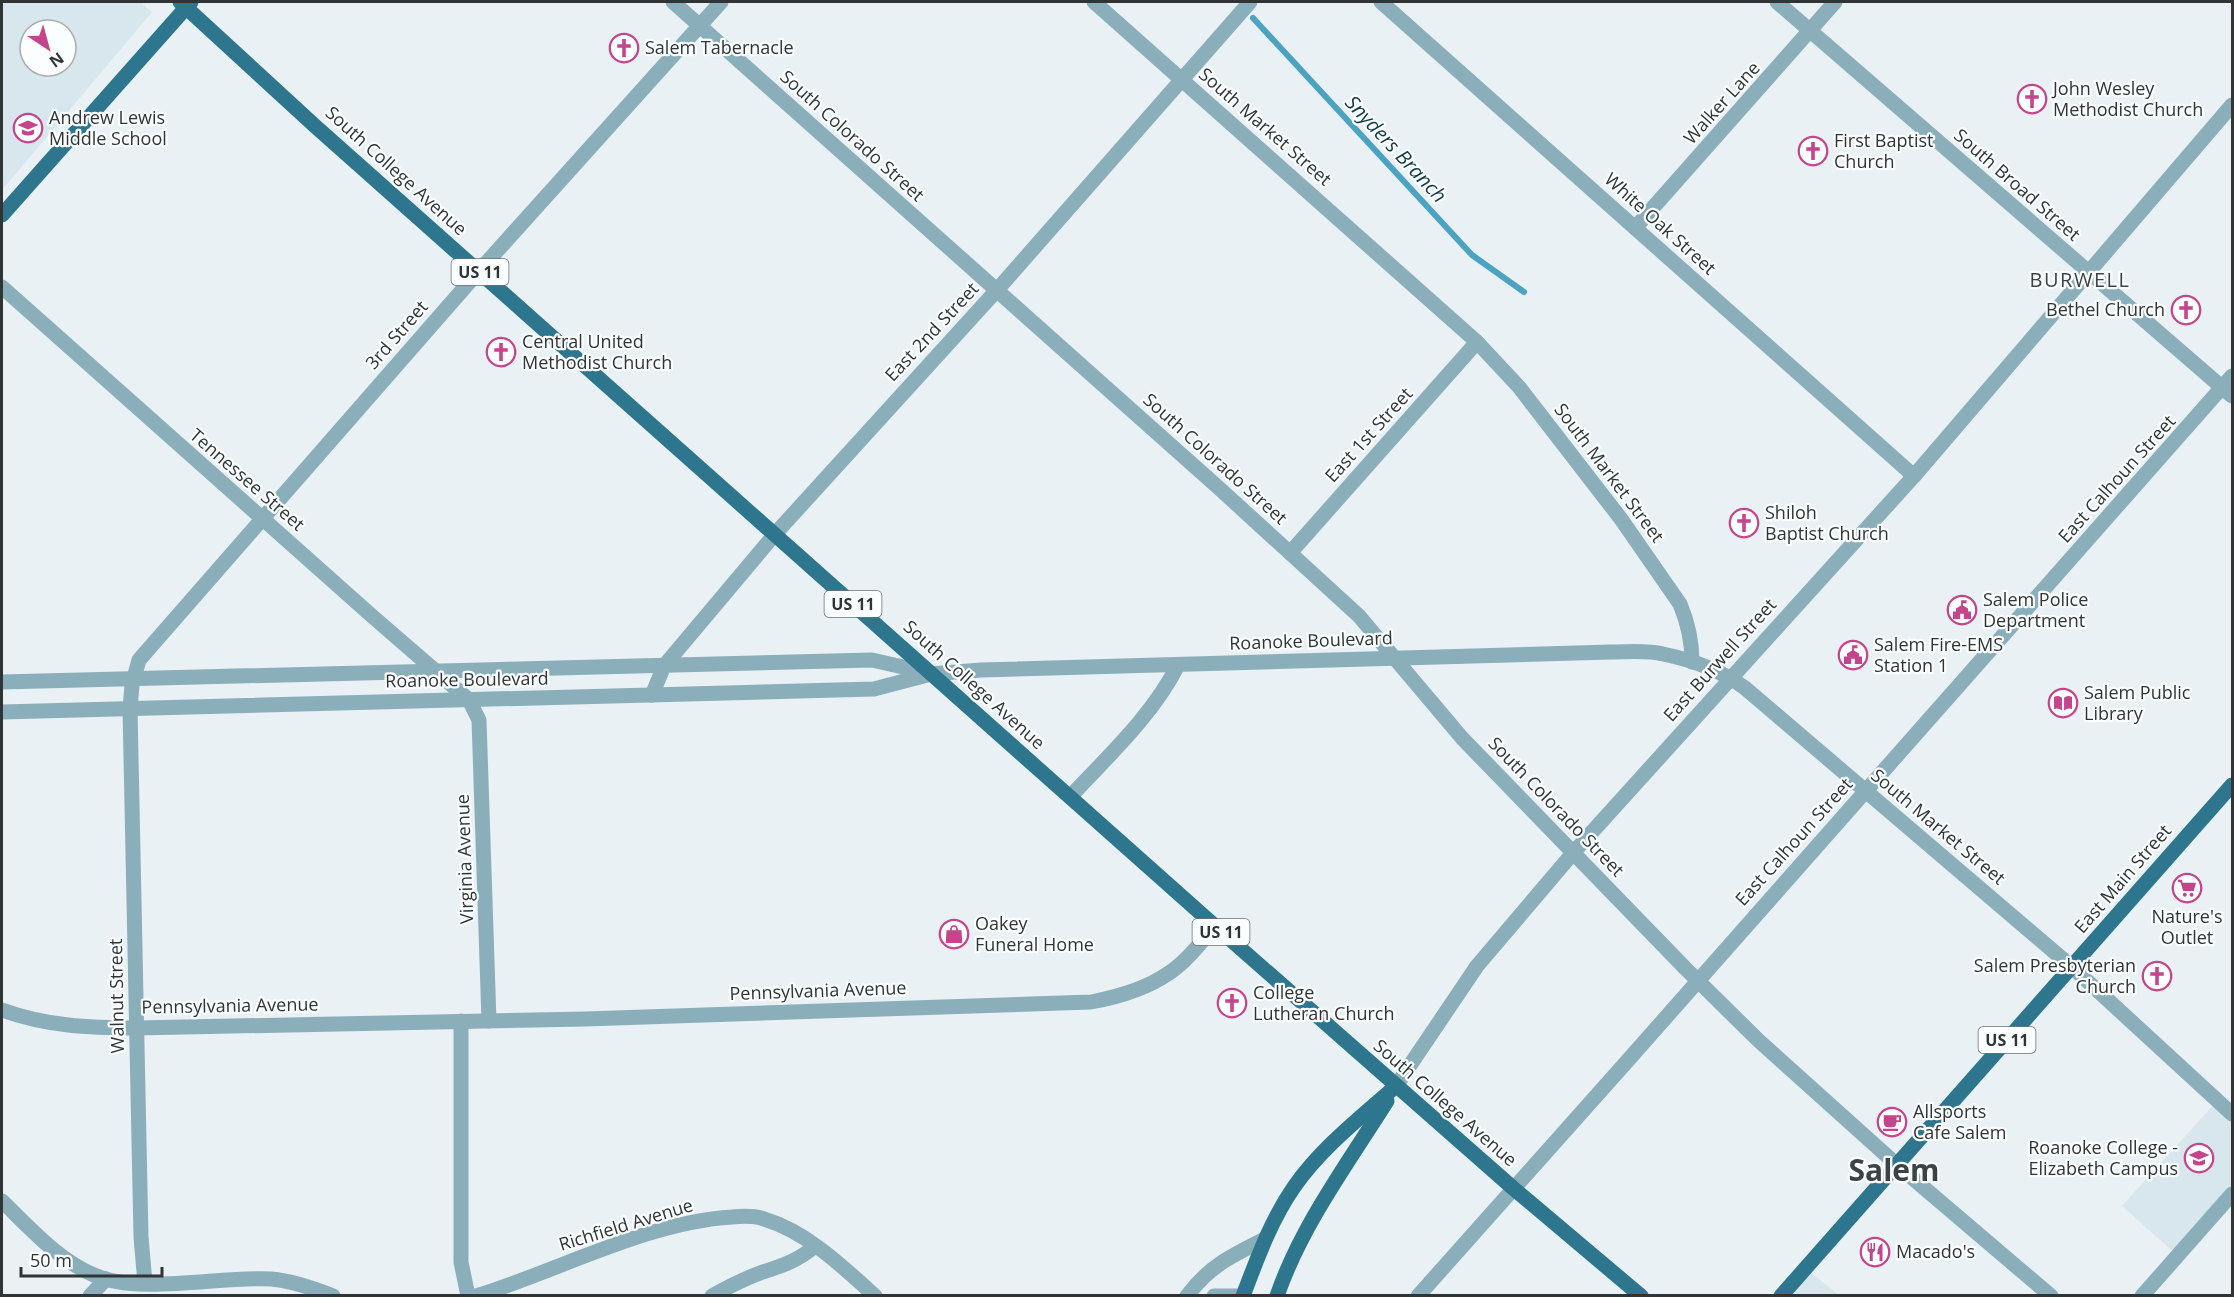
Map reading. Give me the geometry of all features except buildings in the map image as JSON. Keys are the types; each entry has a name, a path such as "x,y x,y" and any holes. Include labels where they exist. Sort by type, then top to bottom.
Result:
{"main road":[{"path":"2,215 186,3"},
{"name":"South College Avenue","path":"186,3 315,126 1215,927 1513,1188 1641,1296"},
{"name":"East Main Street","path":"1781,1296 2232,785"},
{"path":"1243,1296 1265,1239 1294,1187 1332,1144 1396,1086"},
{"path":"1277,1296 1284,1276 1315,1216 1396,1086"}],"street":[{"name":"South Colorado Street","path":"672,2 997,290 1359,616 1462,738 1573,854 1758,1040 1896,1164 2050,1296"},
{"name":"3rd Street","path":"130,709 133,679 139,660 146,651 479,271 721,2"},
{"name":"South Market Street","path":"1094,2 1477,342 1527,397 1621,519 1680,604 1687,620 1692,645 1692,662 1730,677 2072,967 2232,1114"},
{"name":"East 2nd Street","path":"652,695 664,666 775,534 997,290 1250,2"},
{"name":"White Oak Street","path":"1381,2 1914,476"},
{"name":"South Broad Street","path":"1777,2 2089,274 2229,387"},
{"name":"Walker Lane","path":"1635,228 1835,2"},
{"name":"East Burwell Street","path":"1396,1086 1477,966 1730,677 1914,476 2232,105"},
{"name":"Tennessee Street","path":"2,287 469,700"},
{"name":"East 1st Street","path":"1290,553 1477,342"},
{"name":"East Calhoun Street","path":"1418,1296 1866,791 2229,387"},
{"name":"Roanoke Boulevard","path":"2,712 874,689 931,674 981,670 1611,652 1661,653 1692,662"},
{"name":"Roanoke Boulevard","path":"2,682 872,660 931,674"},
{"path":"1070,797 1149,712 1166,689 1178,665"},
{"name":"Virginia Avenue","path":"469,700 479,720 489,1020"},
{"name":"Walnut Street","path":"130,709 135,860 141,1237 145,1283"},
{"name":"Pennsylvania Avenue","path":"2,1010 50,1024 88,1028 136,1028 461,1021 1091,1002 1118,997 1146,986 1169,973 1215,927"},
{"path":"461,1021 461,1262 468,1296"},
{"path":"2142,1296 2232,1194"},
{"path":"2,1201 73,1265 106,1280 145,1283 270,1279 297,1283 333,1296"},
{"name":"Richfield Avenue","path":"476,1296 663,1230 713,1218 762,1218 788,1228 815,1246 875,1296"},
{"path":"1187,1296 1207,1272 1233,1254 1265,1239"},
{"path":"712,1296 758,1274 803,1257 815,1246"},
{"path":"90,1296 106,1280"},
{"path":"1214,1296 1238,1296"}],"shaded area":[{"name":"Andrew Lewis Middle School","path":"2,2 140,2 152,12 2,190"},
{"name":"Roanoke College - Elizabeth Campus","path":"2217,1101 2232,1114 2232,1194 2177,1255 2122,1206"},
{"path":"1805,1268 1839,1295 1781,1296"}],"waterway":[{"name":"Snyders Branch","path":"1253,18 1472,255 1524,292"}],"place":[{"name":"Salem Tabernacle","path":"624,48"},
{"name":"John Wesley Methodist Church","path":"2032,99"},
{"name":"Andrew Lewis Middle School","path":"28,128"},
{"name":"First Baptist Church","path":"1813,151"},
{"name":"Bethel Church","path":"2186,310"},
{"name":"Central United Methodist Church","path":"501,352"},
{"name":"Shiloh Baptist Church","path":"1744,523"},
{"name":"Salem Police Department","path":"1962,610"},
{"name":"Salem Fire-EMS Station 1","path":"1853,655"},
{"name":"Salem Public Library","path":"2063,703"},
{"name":"Nature's Outlet","path":"2187,888"},
{"name":"Oakey Funeral Home","path":"954,934"},
{"name":"Salem Presbyterian Church","path":"2157,976"},
{"name":"College Lutheran Church","path":"1232,1003"},
{"name":"Allsports Cafe Salem","path":"1892,1122"},
{"name":"Roanoke College - Elizabeth Campus","path":"2199,1158"},
{"name":"Macado's","path":"1875,1252"}],"district":[{"name":"BURWELL","path":"2080,280"},
{"name":"Salem","path":"1894,1171"}]}
